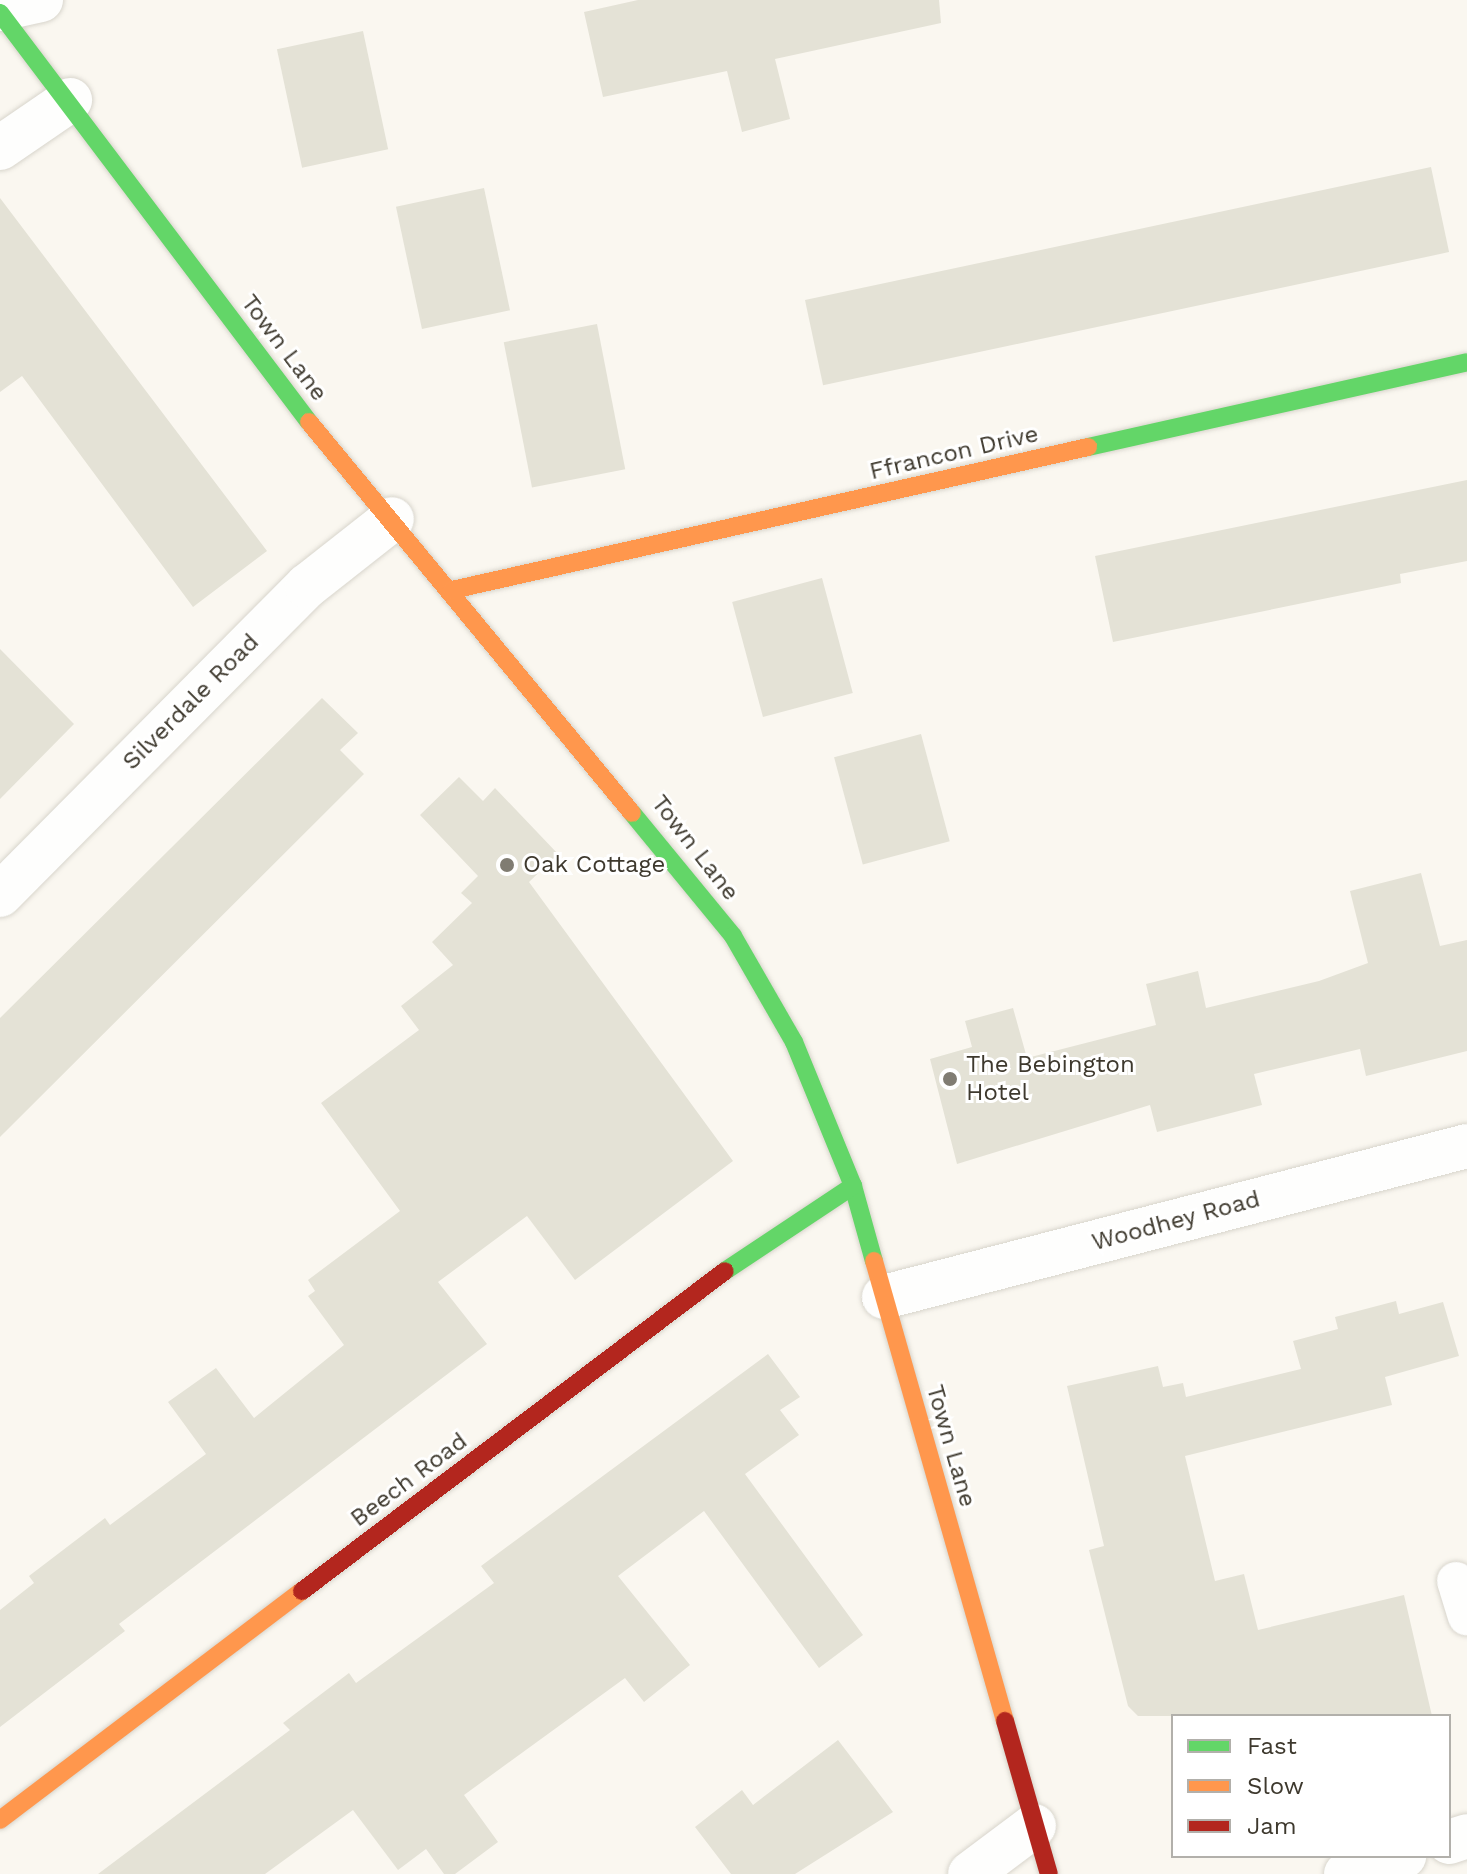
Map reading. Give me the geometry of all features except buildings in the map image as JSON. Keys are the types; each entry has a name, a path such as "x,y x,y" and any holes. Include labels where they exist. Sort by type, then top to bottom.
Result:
{"main road":[{"name":"Town Lane","path":"0,11 70,100 283,390 452,590 733,936 794,1042 853,1186 1049,1874"},
{"name":"Ffrancon Drive","path":"452,590 1467,362"},
{"name":"Beech Road","path":"0,1820 737,1262 853,1186"}],"street":[{"path":"0,11 41,0"},
{"path":"0,148 70,100"},
{"name":"Silverdale Road","path":"0,895 307,586 392,519"},
{"name":"Woodhey Road","path":"884,1297 1467,1146"},
{"path":"970,1874 1034,1826"},
{"path":"1346,1874 1398,1858"}],"traffic: fast":[{"path":"0,13 309,422"},
{"path":"1088,447 1467,362"},
{"path":"632,813 733,936 794,1042 853,1186 874,1261"},
{"path":"725,1271 853,1186"}],"traffic: slow":[{"path":"309,422 632,813"},
{"path":"452,590 1088,447"},
{"path":"874,1261 1005,1721"},
{"path":"0,1820 302,1591"}],"traffic: jam":[{"path":"302,1591 725,1271"},
{"path":"1005,1721 1049,1874"}],"place":[{"name":"Oak Cottage","path":"507,865"},
{"name":"The Bebington Hotel","path":"950,1079"}]}
